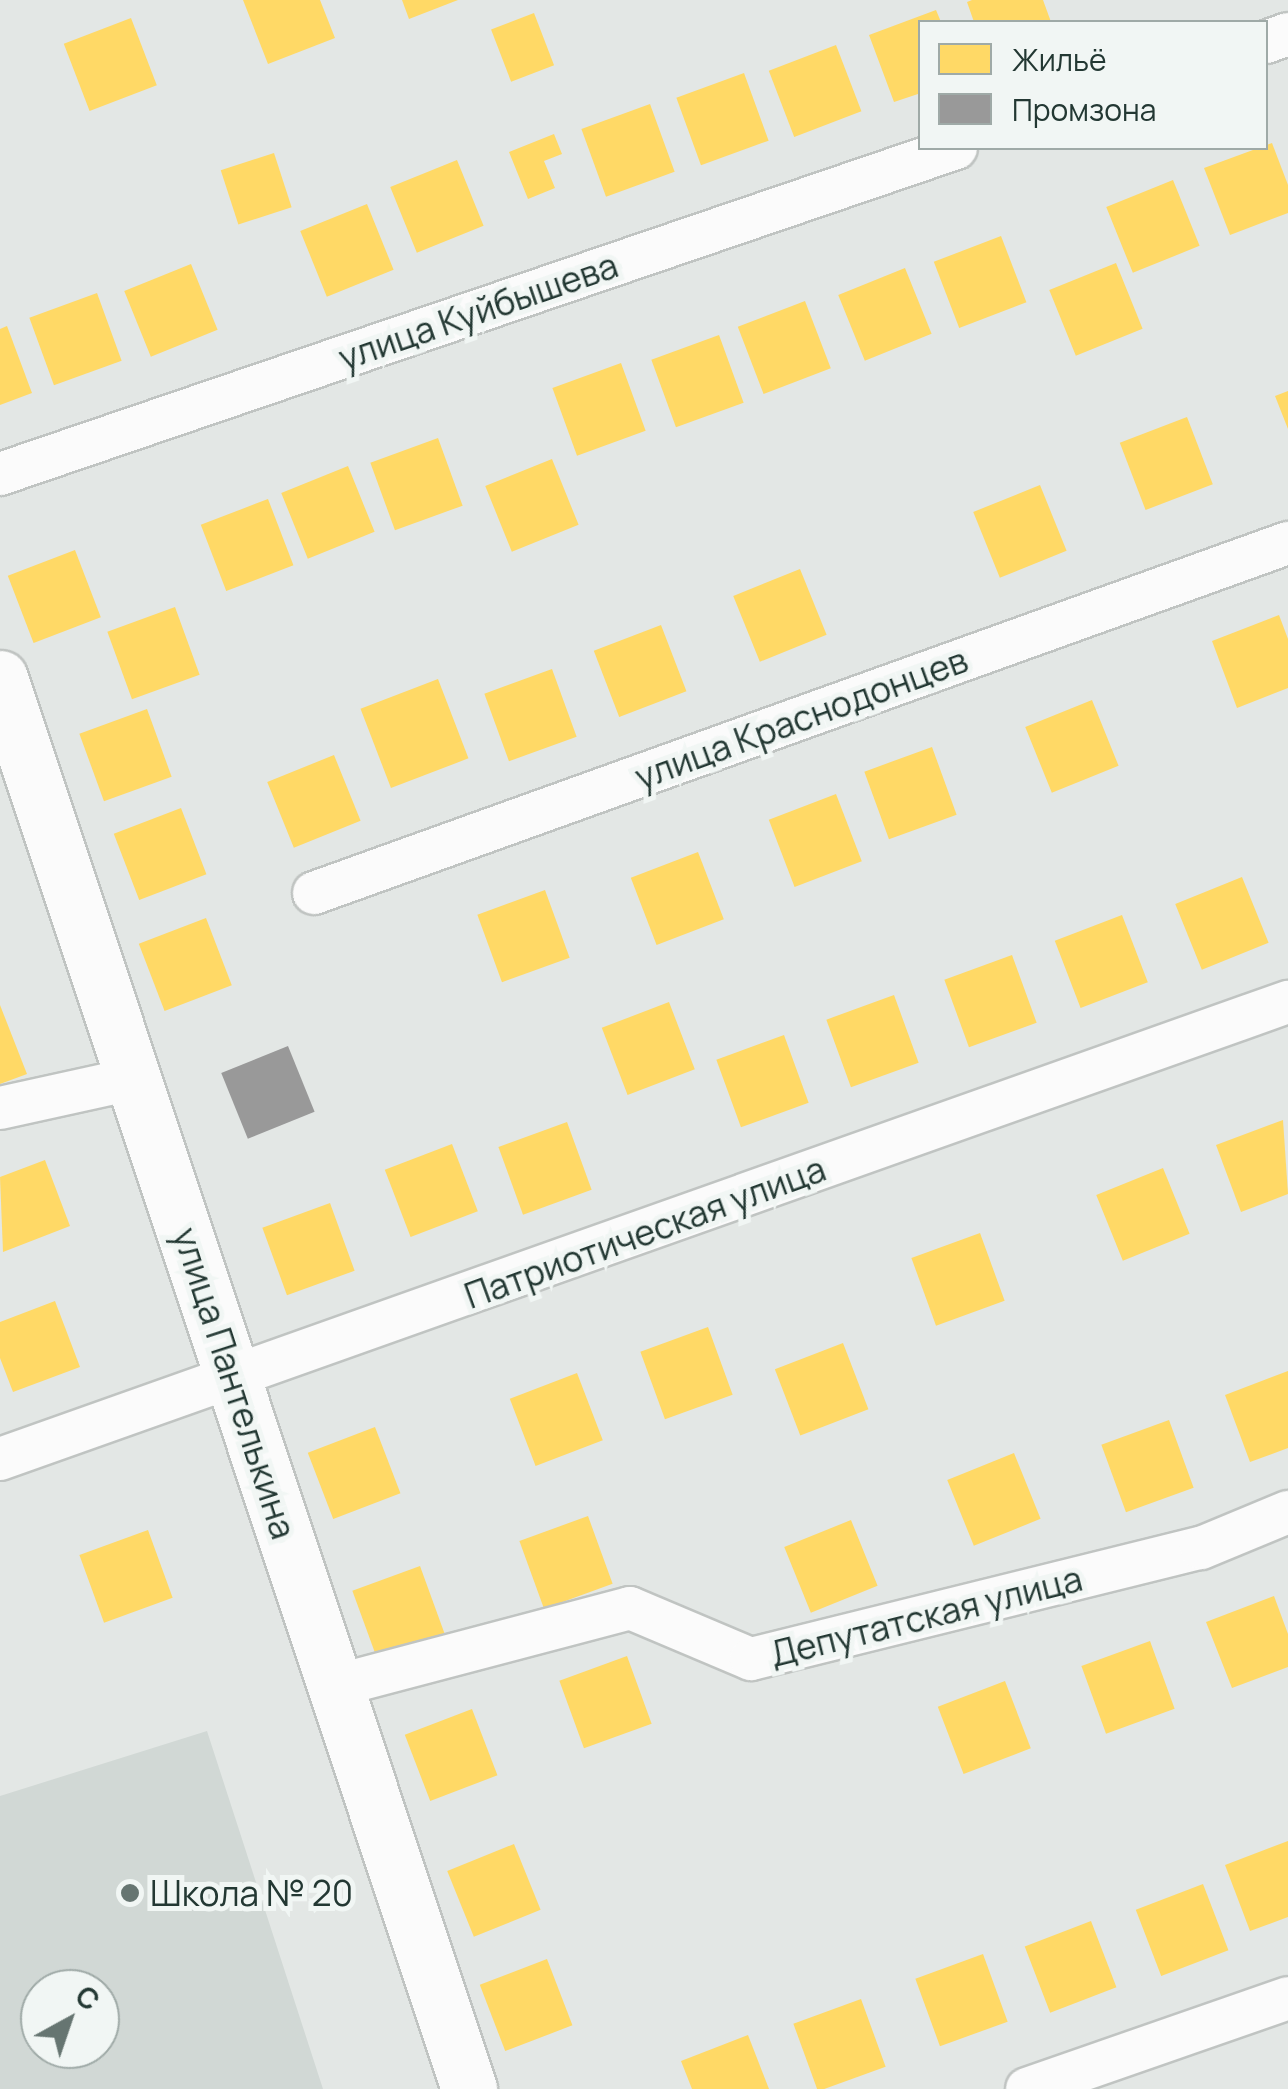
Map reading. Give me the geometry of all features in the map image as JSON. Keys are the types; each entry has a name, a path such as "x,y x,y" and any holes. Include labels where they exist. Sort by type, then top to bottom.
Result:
{"main road":[{"name":"улица Пантелькина","path":"0,678 469,2089"}],"street":[{"name":"улица Куйбышева","path":"0,474 950,150"},
{"name":"улица Краснодонцев","path":"314,894 1288,542"},
{"name":"Патриотическая улица","path":"0,1459 235,1380 1288,1002"},
{"path":"0,1108 132,1078"},
{"name":"Депутатская улица","path":"335,1686 630,1608 752,1659 1201,1548 1288,1512"},
{"path":"1027,2089 1288,1998"}],"shaded area":[{"name":"Школа № 20","path":"207,1731 323,2089 0,2089 0,1796"}],"building: Жильё":[{"path":"243,0 320,0 335,38 268,64"},
{"path":"402,0 458,0 409,19"},
{"path":"1043,0 1050,20 973,20 967,2"},
{"path":"936,10 940,20 918,20 918,94 894,102 869,35"},
{"path":"534,13 554,65 511,82 491,29"},
{"path":"131,18 157,85 90,111 64,44"},
{"path":"836,45 861,111 794,137 769,71"},
{"path":"744,73 769,141 701,165 676,98"},
{"path":"650,104 675,172 606,197 581,129"},
{"path":"554,134 562,154 544,161 555,188 528,199 509,152"},
{"path":"1272,143 1288,185 1288,213 1230,235 1204,168 1253,150 1268,150"},
{"path":"274,153 292,207 238,225 221,170"},
{"path":"457,160 484,226 417,253 390,187"},
{"path":"1173,180 1200,246 1133,273 1106,207"},
{"path":"367,204 394,270 327,297 300,231"},
{"path":"1001,236 1026,302 959,328 934,262"},
{"path":"1116,263 1143,329 1076,356 1049,290"},
{"path":"191,264 218,330 151,357 124,291"},
{"path":"905,268 932,334 865,361 838,295"},
{"path":"97,293 122,361 54,385 29,318"},
{"path":"805,301 831,368 764,394 738,327"},
{"path":"7,326 32,393 0,405 0,329"},
{"path":"719,335 744,403 676,427 651,360"},
{"path":"621,363 646,431 577,456 552,388"},
{"path":"1288,391 1288,429 1275,396"},
{"path":"1187,417 1213,484 1146,510 1120,443"},
{"path":"438,438 463,506 395,530 370,463"},
{"path":"552,459 579,525 512,552 485,486"},
{"path":"348,466 375,532 308,559 281,493"},
{"path":"1040,485 1067,551 1000,578 973,512"},
{"path":"268,499 293,565 226,591 201,525"},
{"path":"75,550 101,617 34,643 8,576"},
{"path":"800,569 827,635 760,662 733,596"},
{"path":"175,607 200,675 132,699 107,632"},
{"path":"1279,615 1288,639 1288,688 1237,708 1212,641"},
{"path":"661,625 686,691 619,717 594,651"},
{"path":"552,669 577,737 509,761 484,694"},
{"path":"438,679 468,758 391,788 361,709"},
{"path":"1092,700 1119,766 1052,793 1025,727"},
{"path":"147,709 172,777 104,801 79,734"},
{"path":"932,747 957,815 889,839 864,772"},
{"path":"334,755 361,821 294,848 267,782"},
{"path":"836,794 862,861 795,887 769,820"},
{"path":"181,808 206,874 139,900 114,834"},
{"path":"698,852 724,919 657,945 631,878"},
{"path":"1242,877 1269,943 1202,970 1175,904"},
{"path":"545,890 570,958 502,982 477,915"},
{"path":"1122,915 1148,982 1081,1008 1055,941"},
{"path":"206,918 232,985 165,1011 139,944"},
{"path":"1012,955 1037,1023 969,1047 944,980"},
{"path":"894,995 919,1063 851,1087 826,1020"},
{"path":"669,1002 695,1069 628,1095 602,1028"},
{"path":"0,1005 27,1074 0,1084"},
{"path":"784,1035 809,1103 741,1127 716,1060"},
{"path":"1283,1120 1288,1194 1241,1212 1216,1145"},
{"path":"567,1122 592,1190 523,1215 498,1147"},
{"path":"452,1144 478,1211 411,1237 385,1170"},
{"path":"45,1160 70,1226 3,1252 0,1177"},
{"path":"1163,1168 1190,1234 1123,1261 1096,1195"},
{"path":"330,1203 355,1271 287,1295 262,1228"},
{"path":"980,1233 1005,1301 936,1326 911,1258"},
{"path":"55,1301 80,1367 13,1392 0,1358 0,1322"},
{"path":"708,1327 733,1395 665,1419 640,1352"},
{"path":"843,1343 868,1409 800,1435 775,1369"},
{"path":"1288,1371 1288,1448 1250,1462 1225,1395"},
{"path":"577,1373 603,1440 536,1466 510,1399"},
{"path":"1169,1420 1194,1488 1126,1512 1101,1445"},
{"path":"375,1427 400,1493 333,1519 308,1453"},
{"path":"1014,1453 1041,1519 974,1546 947,1480"},
{"path":"588,1516 613,1584 544,1609 519,1541"},
{"path":"851,1520 878,1586 811,1613 784,1547"},
{"path":"148,1530 173,1598 104,1623 79,1555"},
{"path":"420,1566 445,1634 377,1658 352,1591"},
{"path":"1274,1596 1288,1634 1288,1667 1232,1688 1206,1622"},
{"path":"1150,1641 1175,1709 1106,1734 1081,1666"},
{"path":"627,1656 652,1724 584,1748 559,1681"},
{"path":"1005,1681 1031,1748 964,1774 938,1707"},
{"path":"472,1709 497,1775 430,1801 405,1735"},
{"path":"1288,1841 1288,1917 1250,1931 1225,1865"},
{"path":"514,1844 541,1910 474,1937 447,1871"},
{"path":"1203,1884 1228,1950 1161,1976 1136,1910"},
{"path":"1091,1921 1116,1987 1050,2013 1025,1946"},
{"path":"983,1954 1008,2022 940,2046 915,1979"},
{"path":"547,1959 572,2025 505,2051 480,1985"},
{"path":"861,1999 886,2067 817,2089 793,2024"},
{"path":"748,2035 769,2089 692,2089 681,2061"}],"building: Промзона":[{"path":"288,1046 315,1112 248,1139 221,1073"}],"place":[{"name":"Школа № 20","path":"130,1893"}]}
